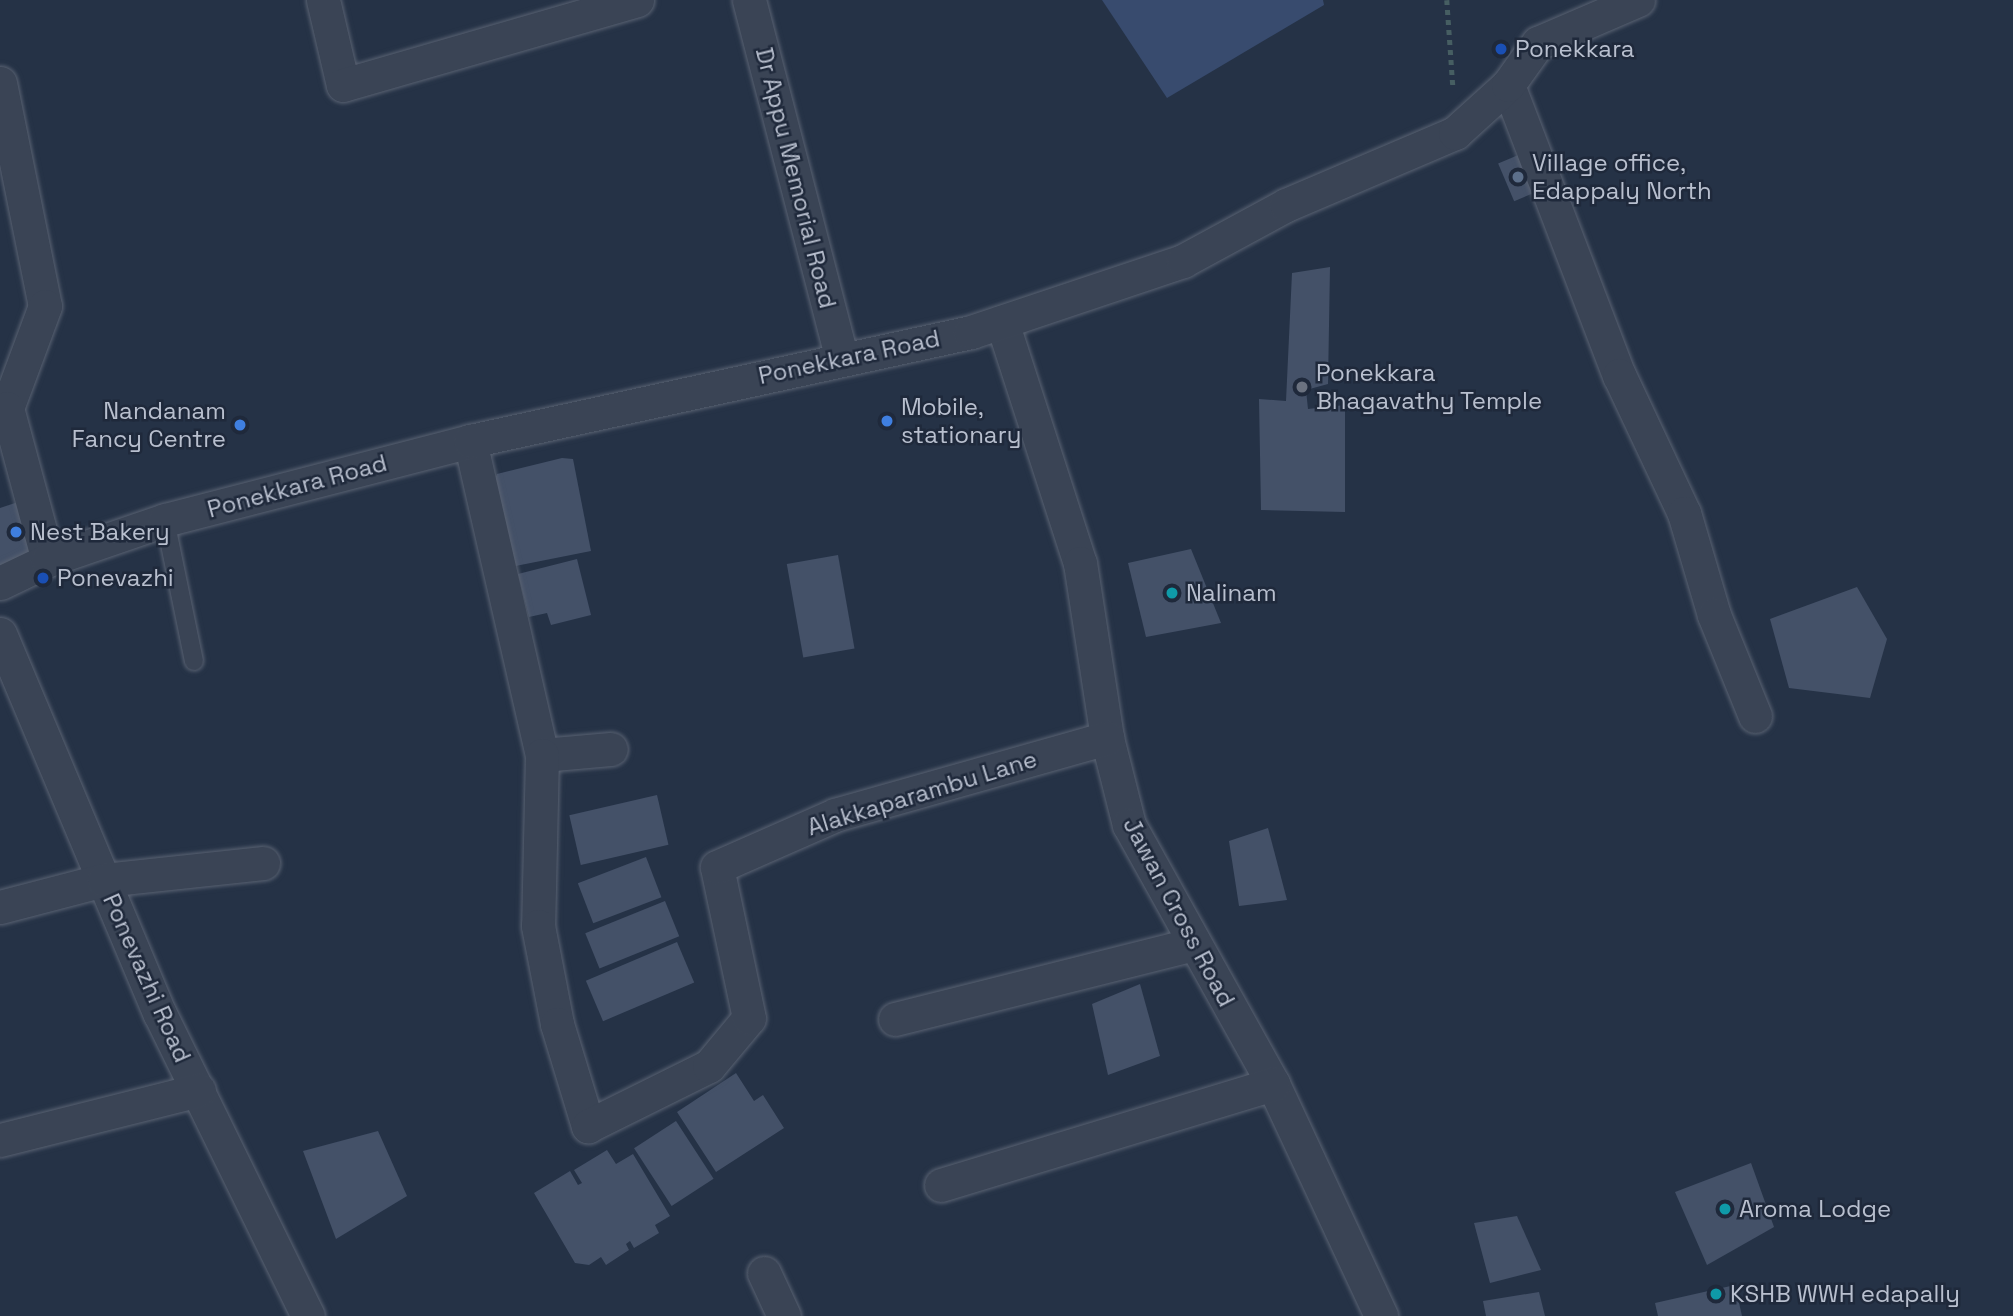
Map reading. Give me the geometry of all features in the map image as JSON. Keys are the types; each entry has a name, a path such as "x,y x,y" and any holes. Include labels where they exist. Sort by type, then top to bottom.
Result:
{"street":[{"path":"323,0 342,85 637,0"},
{"name":"Dr Appu Memorial Road","path":"749,0 841,357"},
{"name":"Ponekkara Road","path":"0,583 48,560 165,520 470,441 1002,322 1183,261 1286,205 1455,133 1508,85 1538,43 1638,0"},
{"path":"0,83 45,306 7,408 48,560"},
{"path":"1508,85 1609,350 1685,513 1714,615 1755,716"},
{"name":"Jawan Cross Road","path":"1002,322 1080,563 1107,738 1129,825 1273,1084 1381,1316"},
{"path":"470,441 542,755 611,748"},
{"name":"Ponevazhi Road","path":"0,634 160,1014 308,1316"},
{"name":"Alakkaparambu Lane","path":"542,755 538,926 557,1024 588,1126 709,1066 749,1018 717,867 835,815 1107,738"},
{"path":"0,907 104,880 263,863"},
{"path":"895,1019 1194,943"},
{"path":"941,1185 1273,1084"},
{"path":"0,1140 199,1090"},
{"path":"764,1273 784,1316"}],"lane":[{"path":"165,520 194,661"}],"path":[{"path":"1447,0 1455,133"}],"water":[{"path":"1102,0 1323,0 1324,5 1167,98"}],"building":[{"name":"Village office, Edappaly North","path":"1523,153 1539,191 1514,201 1498,164"},
{"name":"Ponekkara Bhagavathy Temple","path":"1330,267 1328,384 1306,390 1308,409 1345,405 1345,512 1261,510 1259,399 1286,401 1292,273"},
{"path":"562,458 573,459 591,551 506,568 490,491 497,474"},
{"name":"Nest Bakery","path":"21,501 40,556 0,572 0,508"},
{"name":"Nalinam","path":"1191,549 1221,623 1146,637 1128,563"},
{"path":"838,555 854,649 803,658 787,564"},
{"path":"577,559 591,615 551,625 547,613 529,617 518,574"},
{"path":"1857,587 1887,639 1870,698 1789,688 1770,619"},
{"path":"657,795 668,845 581,865 569,815"},
{"path":"1268,828 1287,900 1239,906 1229,841"},
{"path":"646,857 661,897 593,923 578,883"},
{"path":"665,901 679,936 599,968 585,933"},
{"path":"677,942 694,983 603,1021 586,981"},
{"path":"1140,984 1160,1056 1108,1075 1092,1004"},
{"path":"736,1073 754,1101 763,1095 784,1128 716,1172 677,1112"},
{"path":"676,1121 714,1179 672,1206 634,1148"},
{"path":"378,1131 407,1196 336,1239 303,1151"},
{"path":"607,1150 616,1164 633,1154 670,1216 655,1225 659,1233 634,1248 630,1241 626,1244 629,1250 606,1265 601,1257 589,1265 575,1263 534,1193 570,1171 578,1185 582,1183 574,1170"},
{"name":"Aroma Lodge","path":"1751,1163 1774,1227 1707,1265 1675,1192"},
{"path":"1517,1216 1541,1270 1490,1283 1474,1223"},
{"name":"KSHB WWH edapally","path":"1735,1285 1742,1316 1658,1316 1655,1303"},
{"path":"1539,1292 1545,1316 1486,1316 1483,1301"}],"place":[{"name":"Ponekkara","path":"1501,49"},
{"name":"Village office, Edappaly North","path":"1518,177"},
{"name":"Ponekkara Bhagavathy Temple","path":"1302,387"},
{"name":"Mobile, stationary","path":"887,421"},
{"name":"Nandanam Fancy Centre","path":"240,425"},
{"name":"Nest Bakery","path":"16,532"},
{"name":"Ponevazhi","path":"43,578"},
{"name":"Nalinam","path":"1172,593"},
{"name":"Aroma Lodge","path":"1725,1209"},
{"name":"KSHB WWH edapally","path":"1716,1294"}]}
